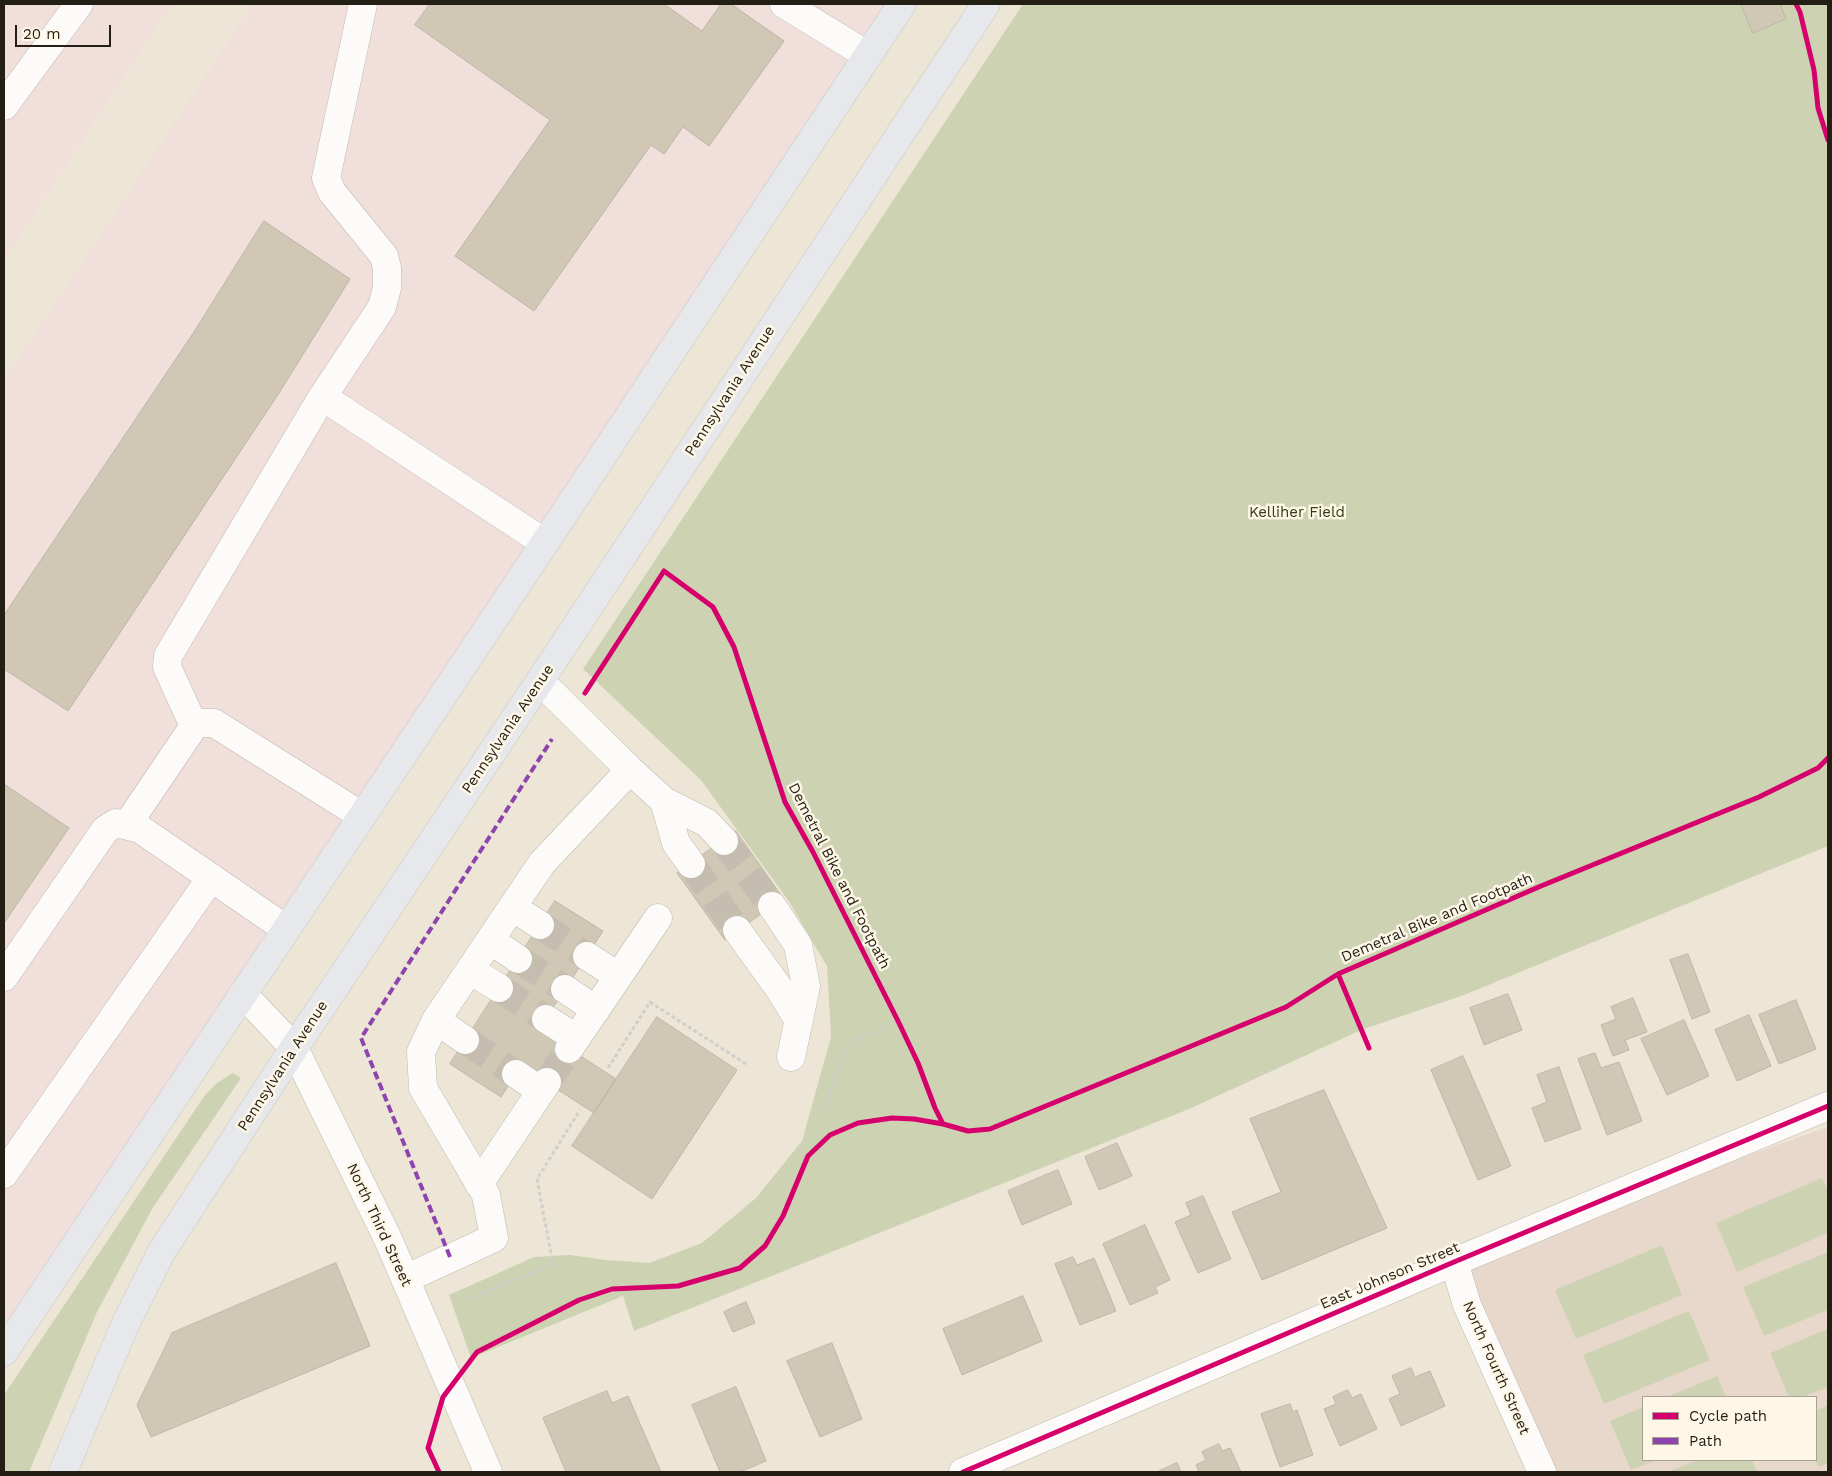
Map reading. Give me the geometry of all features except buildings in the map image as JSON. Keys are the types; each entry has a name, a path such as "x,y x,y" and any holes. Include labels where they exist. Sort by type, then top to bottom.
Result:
{"main road":[{"path":"4,1352 902,4"},
{"name":"Pennsylvania Avenue","path":"63,1472 124,1327 162,1251 294,1048 540,681 986,4"}],"street":[{"path":"4,106 79,4"},
{"path":"194,726 167,667 168,656 321,399 382,307 387,288 387,268 384,256 332,192 326,178 363,4"},
{"path":"784,4 867,55"},
{"path":"321,399 326,399 544,543"},
{"path":"540,681 664,801 707,823 724,841"},
{"path":"127,825 194,726 201,723 214,723 362,816"},
{"path":"405,1280 494,1238 486,1195 423,1088 421,1052 436,1020 542,863 630,770"},
{"path":"664,801 676,843 691,864"},
{"path":"4,977 105,830 116,823 140,829 286,929"},
{"path":"4,1174 210,878"},
{"path":"772,906 798,945 806,986 791,1057"},
{"path":"512,907 540,925"},
{"path":"546,1019 572,1044 658,918"},
{"path":"737,930 778,987 798,1021"},
{"path":"490,940 518,958"},
{"path":"587,956 618,976"},
{"path":"470,970 499,988"},
{"path":"565,989 596,1010"},
{"name":"North Third Street","path":"243,994 294,1048 388,1239 488,1472"},
{"path":"436,1020 465,1040"},
{"path":"478,1184 544,1087 516,1074"},
{"name":"East Johnson Street","path":"963,1472 1454,1262 1828,1106"},
{"name":"North Fourth Street","path":"1454,1262 1467,1305 1542,1472"}],"path":[{"path":"608,1068 650,1002 746,1064"},
{"path":"894,1012 902,1029"},
{"path":"824,1111 846,1049 854,1042 898,1021"},
{"path":"467,1299 553,1264 537,1179 580,1110"}],"shaded area":[{"path":"4,4 172,4 4,260"},
{"path":"253,4 902,4 4,1352 4,379"},
{"path":"1828,1127 1828,1472 1542,1472 1454,1262 1493,1246"}],"green space":[{"name":"Kelliher Field","path":"1023,4 1828,4 1828,846 1464,995 1361,1030 1189,1109 634,1331 623,1296 471,1358 449,1295 534,1257 570,1255 649,1263 702,1243 756,1198 802,1141 831,1037 827,966 788,900 701,780 583,669"},
{"path":"233,1073 241,1078 152,1209 97,1312 29,1472 4,1472 4,1395 205,1095 217,1083"},
{"path":"1822,1178 1828,1191 1828,1233 1737,1272 1716,1223"},
{"path":"1662,1245 1682,1295 1576,1339 1555,1290"},
{"path":"1828,1252 1828,1310 1764,1336 1743,1287"},
{"path":"1689,1311 1710,1360 1604,1404 1583,1355"},
{"path":"1828,1329 1828,1387 1806,1396 1789,1396 1770,1353"},
{"path":"1717,1376 1726,1396 1669,1396"},
{"path":"1828,1405 1828,1463 1819,1467 1816,1461 1817,1410"},
{"path":"1642,1407 1642,1461 1654,1461 1631,1470 1610,1421"},
{"path":"1696,1461 1752,1461 1757,1472 1668,1472"}],"tunnel":[{"path":"724,841 772,906"},
{"path":"691,864 737,930"},
{"path":"540,925 587,956"},
{"path":"518,959 565,989"},
{"path":"499,988 546,1019"},
{"path":"465,1040 516,1074"},
{"path":"547,1082 569,1049"}],"marked path":[{"path":"450,1257 361,1038 552,739"}],"cycle path":[{"path":"1796,4 1800,12 1814,70 1818,108 1828,140"},
{"name":"Demetral Bike and Footpath","path":"585,693 664,571 713,607 734,647 785,802 813,852 898,1021 918,1063 943,1124"},
{"name":"Demetral Bike and Footpath","path":"439,1472 428,1448 443,1397 477,1352 579,1300 612,1289 678,1286 740,1268 765,1246 783,1216 808,1156 830,1135 858,1123 892,1118 914,1119 968,1131 990,1129 1286,1007 1338,974 1541,886 1759,797 1818,768 1828,758"},
{"path":"1338,974 1369,1048"},
{"path":"963,1472 1454,1262 1828,1106"}]}
